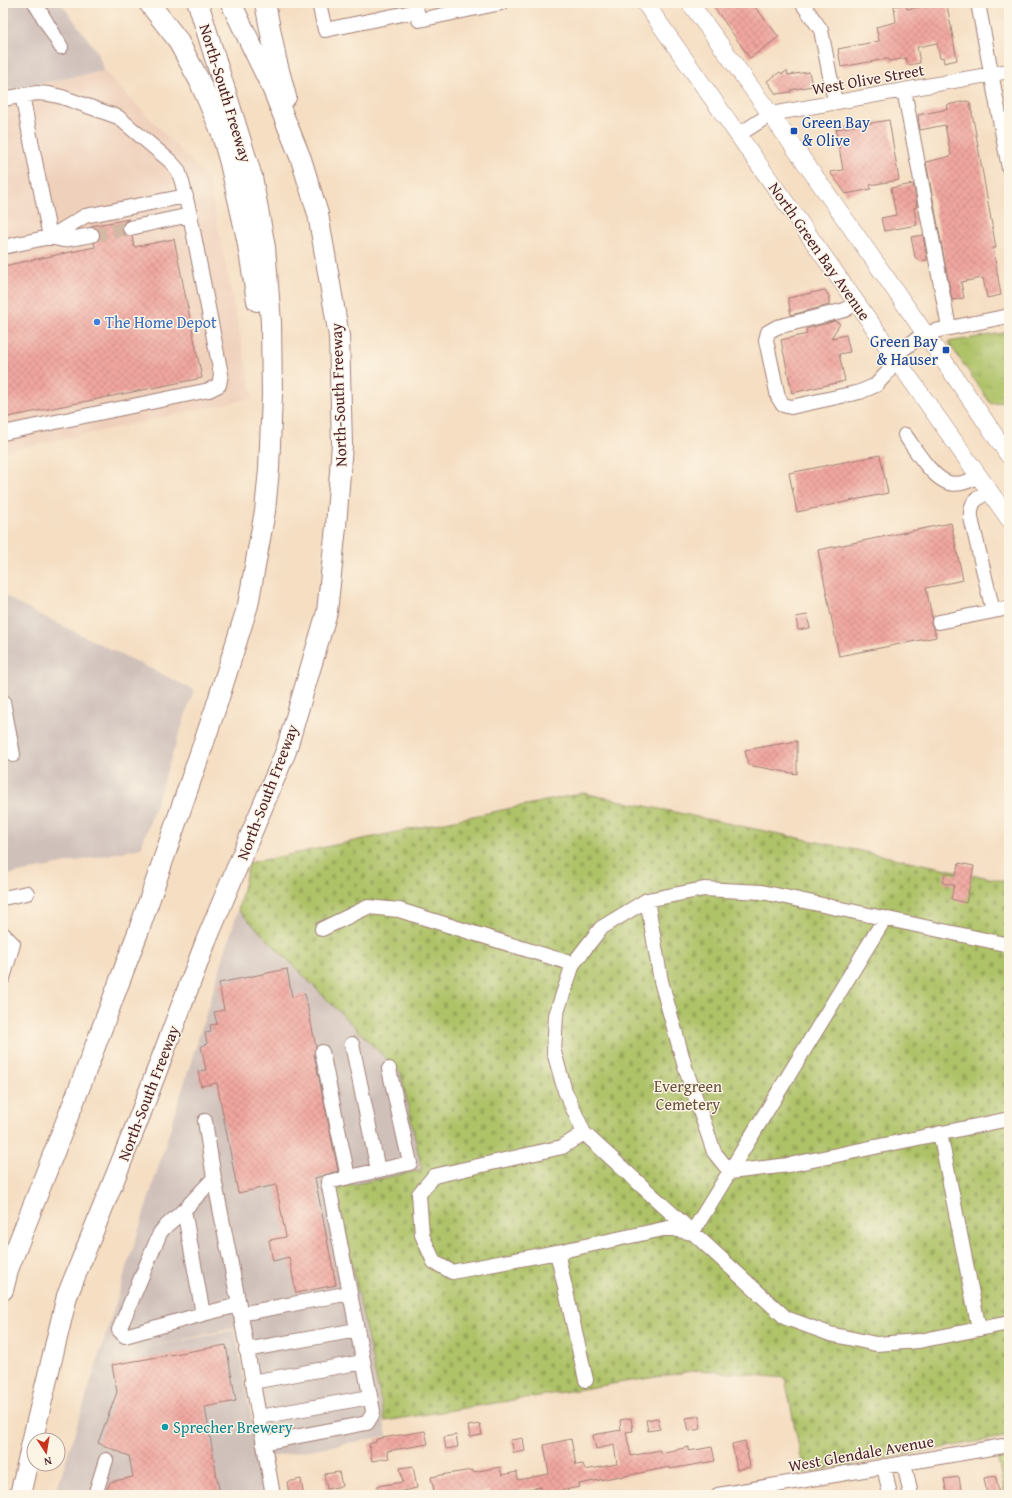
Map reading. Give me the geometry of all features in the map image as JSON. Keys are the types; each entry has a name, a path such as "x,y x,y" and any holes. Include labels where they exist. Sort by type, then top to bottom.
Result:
{"highway":[{"path":"149,3 177,39 199,80 221,131 230,163 247,239 272,395"},
{"name":"North-South Freeway","path":"3,1290 6,1273 82,1082 140,927 215,710 248,605 265,511 269,469 272,395 271,323 265,254 252,177 198,3"},
{"name":"North-South Freeway","path":"20,1495 67,1296 137,1123 206,941 286,751 327,612 336,527 342,444 339,336 318,214 301,159 273,90 231,3"},
{"path":"265,3 276,59 301,159"}],"main road":[{"name":"North Green Bay Avenue","path":"645,3 1009,519"},
{"path":"690,3 771,114 925,333 1009,456"}],"street":[{"path":"35,3 61,46"},
{"path":"319,3 325,30 417,11 501,3"},
{"path":"802,3 821,30 835,102"},
{"path":"978,3 1009,168"},
{"name":"West Olive Street","path":"738,135 771,114 1009,71"},
{"path":"904,90 949,328"},
{"path":"3,99 37,93 49,94 62,97 118,117 170,161 178,170 186,196 221,374 219,385 208,390 3,433"},
{"path":"22,95 50,238"},
{"path":"50,238 85,216 186,196"},
{"path":"130,228 190,215"},
{"path":"3,247 50,238 63,240 92,235"},
{"path":"856,302 844,310 777,327 768,332 766,340 778,398 782,405 791,407 860,392 876,385 888,372 894,356 925,333 1009,316"},
{"path":"905,435 937,477 950,483 965,483 979,476"},
{"path":"989,490 976,499 970,508 971,518 993,611"},
{"path":"940,622 1009,608"},
{"path":"3,701 13,755"},
{"path":"1009,944 762,892 704,889 647,900 601,928 573,964 556,1015 554,1052 565,1090 584,1133 786,1318 830,1334 876,1344 919,1341 1009,1323"},
{"path":"3,898 27,893"},
{"path":"647,900 661,981 685,1067 714,1152 730,1172"},
{"path":"322,929 368,907 399,910 573,964"},
{"path":"692,1233 885,918"},
{"path":"3,934 13,944 3,978"},
{"path":"352,1044 378,1170"},
{"path":"322,1052 348,1177"},
{"path":"263,1443 367,1423 372,1415 370,1397 328,1182 410,1163 389,1070"},
{"path":"730,1172 789,1165 1009,1119"},
{"path":"205,1121 272,1495"},
{"path":"584,1133 562,1147 434,1176 418,1194 422,1235 434,1262 452,1272 557,1252 668,1228 692,1233"},
{"path":"940,1133 979,1329"},
{"path":"214,1178 160,1233 119,1330 126,1336 203,1314 350,1293"},
{"path":"184,1210 203,1314"},
{"path":"557,1252 586,1380"},
{"path":"246,1350 357,1330"},
{"path":"252,1382 363,1362"},
{"path":"259,1417 370,1397"},
{"name":"West Glendale Avenue","path":"718,1495 1009,1445"},
{"path":"95,1495 106,1460"},
{"path":"904,1463 911,1495"},
{"path":"884,1466 890,1495"}],"shaded area":[{"path":"3,3 61,3 98,53 104,71 3,91"},
{"path":"104,71 208,179 253,398 3,452 3,91"},
{"path":"3,594 22,606 194,690 141,848 3,876"},
{"path":"238,910 401,1074 422,1170 336,1188 387,1436 270,1457 248,1325 140,1349 235,1330 266,1495 55,1495 62,1472 66,1472 66,1460"}],"green space":[{"path":"1009,332 1009,400 991,404 948,342"},
{"name":"Evergreen Cemetery","path":"583,793 1009,882 1009,1436 804,1473 785,1378 699,1370 385,1421 336,1188 422,1170 401,1074 238,910 249,863"},
{"path":"1009,1457 1009,1495 1005,1495 998,1459"}],"building":[{"path":"711,3 752,3 779,37 750,58"},
{"path":"946,3 947,5 957,60 944,63 943,57 940,58 937,43 917,47 920,63 908,65 906,58 890,61 889,59 886,59 841,67 838,49 879,41 876,27 896,22 894,6 906,4 907,9"},
{"path":"787,71 788,75 809,72 812,86 791,90 791,92 776,94 767,81 780,72 782,74"},
{"path":"966,101 970,102 975,129 996,248 993,248 1001,295 987,298 983,278 961,282 964,298 952,300 926,162 951,156 945,125 920,130 918,115 948,109 947,105"},
{"path":"889,120 899,180 870,185 871,189 846,194 830,172 843,170 836,129"},
{"path":"913,184 917,207 914,208 917,225 884,231 881,218 896,215 891,188"},
{"name":"The Home Depot","path":"129,219 124,222 122,229 124,234 132,236 134,247 174,239 202,378 3,418 3,266 95,247 94,243 100,238 100,233 98,229 91,226"},
{"path":"923,235 927,260 920,261 915,257 911,237"},
{"path":"825,290 829,296 829,305 791,315 788,298"},
{"path":"835,321 840,324 831,338 846,335 850,352 839,354 845,381 792,393 781,340 807,334 806,329"},
{"path":"880,455 888,493 797,512 789,473"},
{"path":"951,523 963,580 926,588 932,617 931,624 936,637 839,656 818,550"},
{"path":"807,615 810,628 798,630 796,617"},
{"path":"797,741 797,774 748,765 745,750"},
{"path":"959,863 974,866 966,903 951,899 954,885 943,883 945,873 956,875"},
{"path":"287,969 292,997 305,994 316,1047 314,1054 338,1171 315,1178 336,1285 296,1293 289,1257 273,1261 269,1240 286,1237 276,1185 238,1193 217,1083 201,1086 198,1071 206,1070 201,1046 207,1044 205,1033 211,1032 210,1025 217,1024 214,1012 224,1010 219,983"},
{"path":"226,1345 236,1401 205,1407 220,1495 105,1495 110,1482 133,1477 129,1456 98,1443 117,1392 112,1365"},
{"path":"699,1416 701,1429 689,1431 686,1418"},
{"path":"630,1418 633,1431 626,1432 631,1456 660,1450 660,1453 689,1447 689,1451 712,1447 715,1461 620,1476 579,1484 580,1487 542,1494 541,1487 520,1490 521,1495 490,1495 489,1491 470,1495 435,1495 431,1477 447,1474 472,1470 473,1472 500,1467 502,1475 517,1472 518,1480 549,1474 544,1445 571,1439 576,1465 583,1464 585,1470 617,1464 614,1445 596,1449 593,1435 621,1430 620,1420"},
{"path":"658,1418 660,1429 648,1431 646,1420"},
{"path":"480,1424 482,1435 470,1437 468,1426"},
{"path":"425,1431 428,1444 387,1451 389,1458 372,1461 369,1444 376,1442 376,1439"},
{"path":"456,1435 458,1447 446,1449 444,1437"},
{"path":"523,1438 525,1451 514,1453 511,1440"},
{"path":"745,1441 750,1467 737,1470 732,1444"},
{"path":"413,1466 417,1488 393,1493 393,1495 379,1495 377,1486 403,1482 400,1468"},
{"path":"339,1472 342,1486 327,1489 324,1474"},
{"path":"996,1476 999,1495 987,1495 984,1478"},
{"path":"959,1477 962,1495 947,1495 944,1479"},
{"path":"301,1479 303,1492 289,1494 287,1482"}],"tunnel":[{"path":"92,235 130,228"}],"place":[{"name":"Green Bay & Olive","path":"794,131"},
{"name":"The Home Depot","path":"97,322"},
{"name":"Green Bay & Hauser","path":"946,350"},
{"name":"Sprecher Brewery","path":"165,1427"}]}
